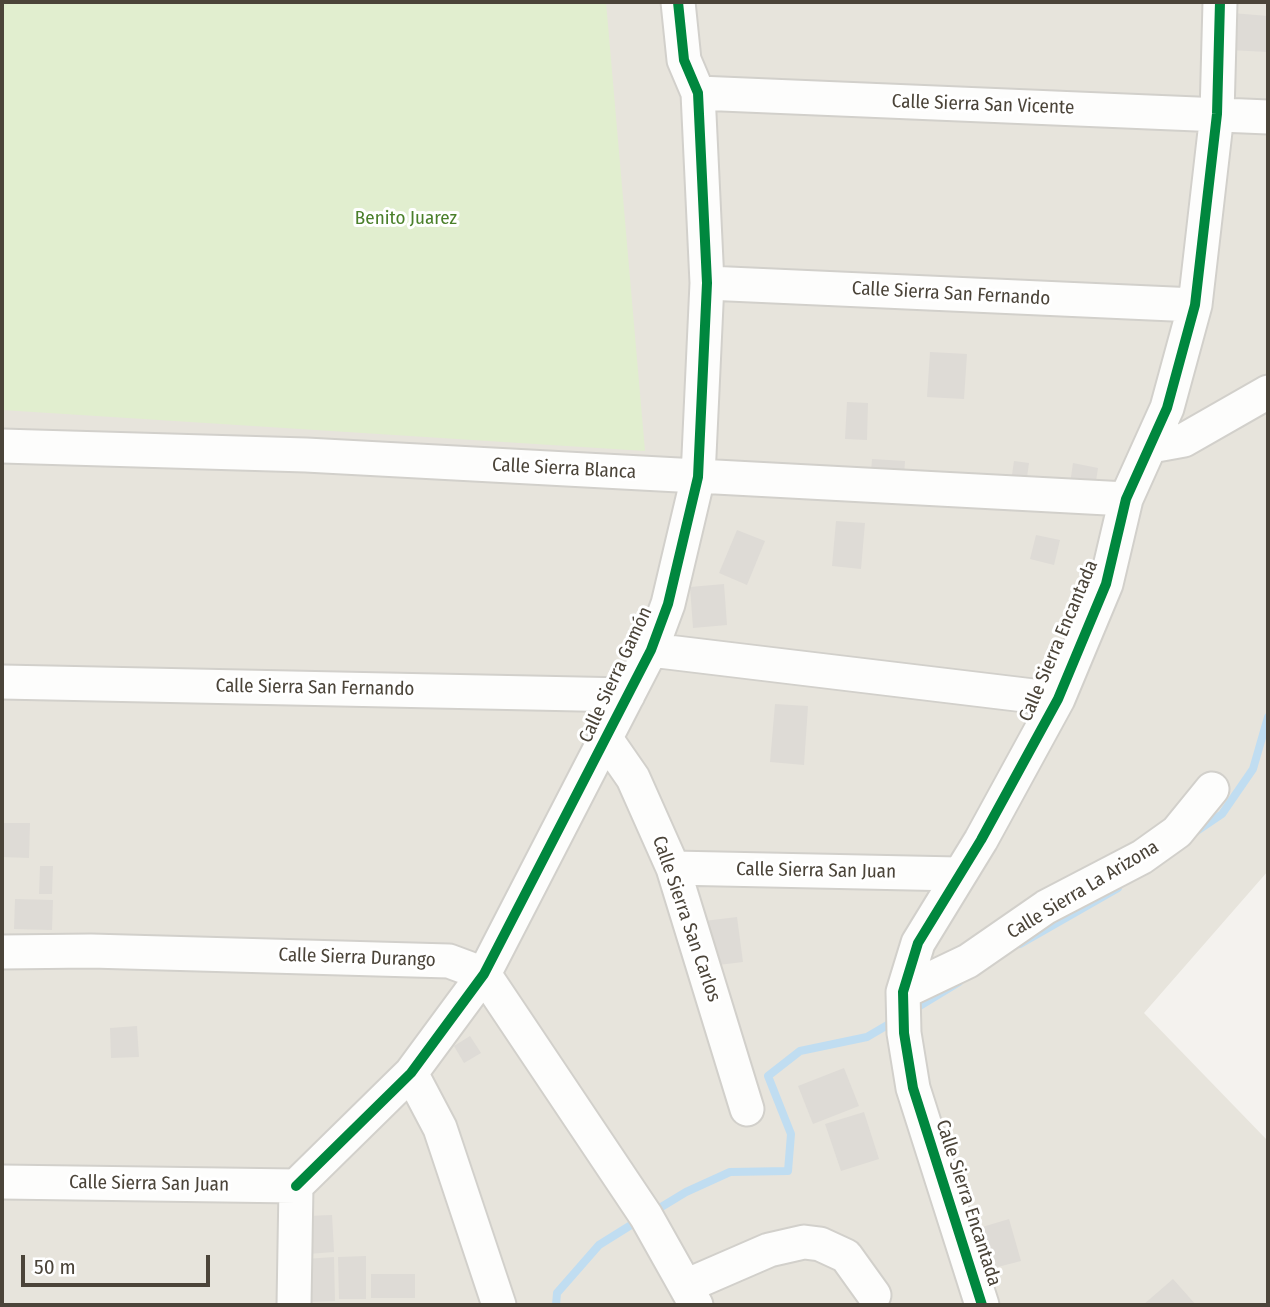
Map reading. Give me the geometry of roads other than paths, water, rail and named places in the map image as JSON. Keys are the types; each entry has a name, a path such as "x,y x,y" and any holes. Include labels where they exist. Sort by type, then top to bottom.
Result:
{"street":[{"name":"Calle Sierra Gamón","path":"296,1186 411,1073 484,974 651,650 668,604 698,477 707,282 698,93 684,60 678,2"},
{"name":"Calle Sierra Encantada","path":"982,1305 913,1088 904,1033 903,992 918,943 981,840 1058,699 1106,584 1126,499 1151,446 1182,361 1195,305 1217,114 1220,2"},
{"name":"Calle Sierra San Vicente","path":"698,93 1268,117"},
{"name":"Calle Sierra San Fernando","path":"707,282 1195,305"},
{"path":"1151,446 1184,440 1268,392"},
{"name":"Calle Sierra Blanca","path":"2,446 306,455 1126,499"},
{"path":"651,650 1058,699"},
{"name":"Calle Sierra San Fernando","path":"2,682 628,695"},
{"name":"Calle Sierra San Carlos","path":"606,738 633,778 673,868 747,1109"},
{"name":"Calle Sierra La Arizona","path":"903,992 968,961 1046,907 1142,857 1177,832 1212,789"},
{"name":"Calle Sierra San Juan","path":"673,868 958,874"},
{"name":"Calle Sierra Durango","path":"2,952 91,951 449,961 484,974"},
{"path":"484,974 646,1216 691,1295 769,1250 804,1242 833,1248 846,1256 874,1295"},
{"path":"411,1073 440,1128 499,1305"},
{"name":"Calle Sierra San Juan","path":"2,1182 296,1186"},
{"path":"295,1305 296,1186"}],"waterway":[{"path":"1194,833 1222,814 1253,769 1268,717"},
{"path":"1020,944 1118,888"},
{"path":"913,1010 959,982"},
{"path":"653,1212 686,1192 730,1172 788,1171 791,1134 768,1076 800,1051 867,1037 896,1020"},
{"path":"556,1305 557,1293 599,1245 639,1220"}],"park label":[{"name":"Benito Juarez","path":"406,219"}]}
